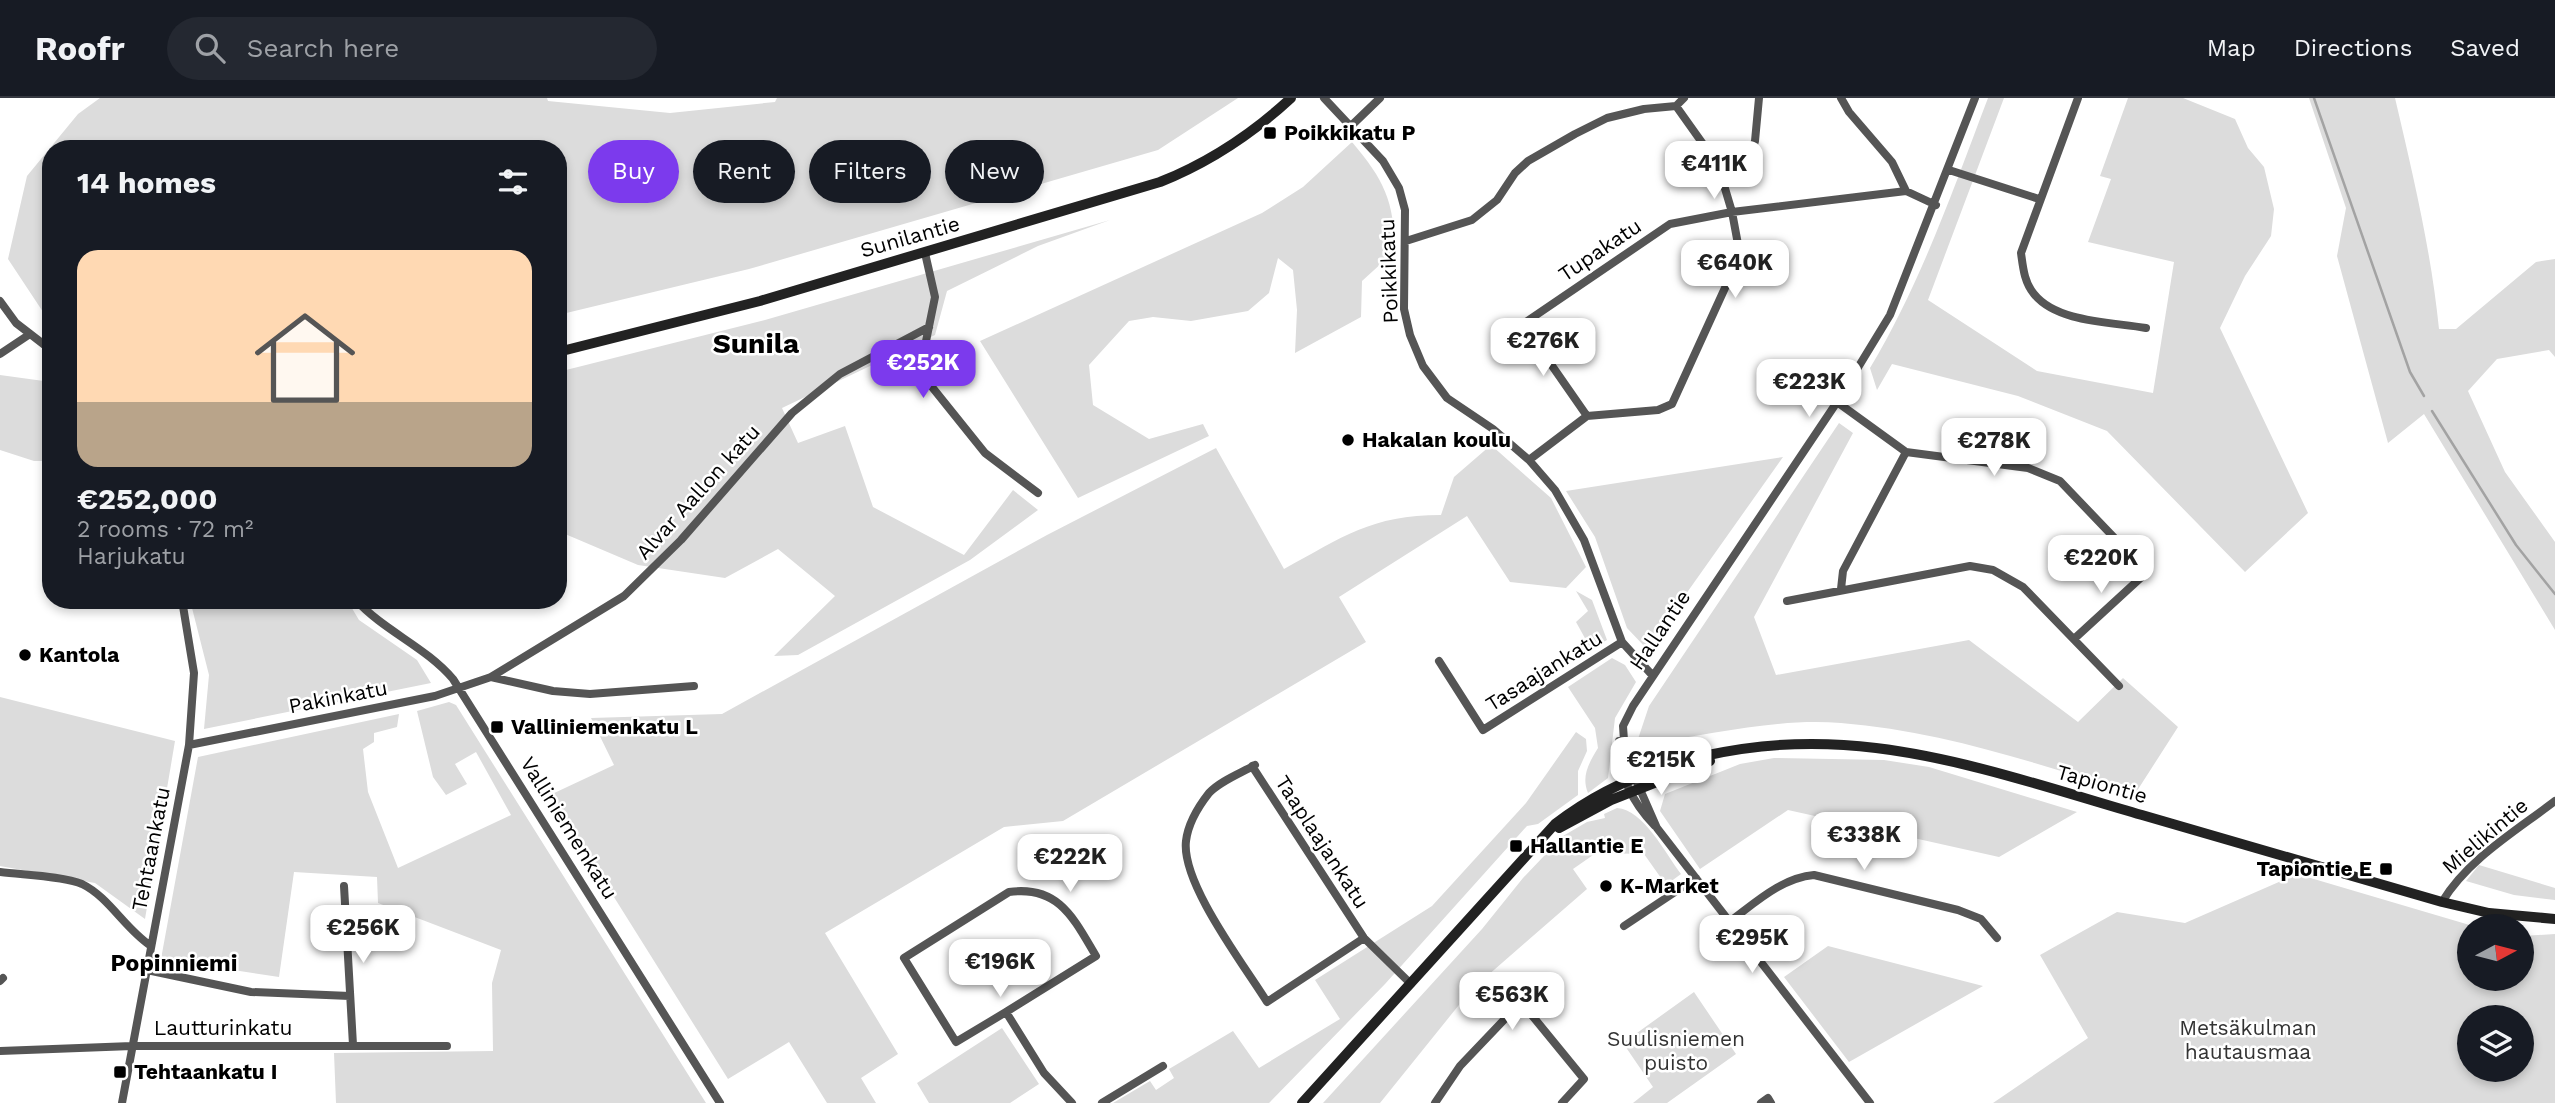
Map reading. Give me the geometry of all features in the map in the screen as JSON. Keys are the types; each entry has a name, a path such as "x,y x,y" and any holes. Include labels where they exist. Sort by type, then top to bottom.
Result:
{"street":[{"name":"Sunilantie","path":"567,350 760,301 925,253 1184,172 1238,143 1291,98"},
{"name":"Poikkikatu","path":"1324,98 1383,162 1399,188 1405,211 1404,309 1410,335 1423,366 1447,398 1493,429 1529,460 1555,490 1584,540 1622,642 1653,676"},
{"path":"1351,126 1380,98"},
{"path":"1406,241 1472,220 1492,206 1515,173 1528,161 1606,118 1644,108 1676,106 1684,98"},
{"path":"1718,165 1751,154 1755,141 1759,98"},
{"path":"1841,98 1849,112 1892,162 1906,191 1936,205"},
{"name":"Hallantie","path":"1870,1103 1657,828 1632,785 1625,755 1623,726 1653,676 1837,402 1891,315 1936,205 1975,98"},
{"path":"2078,98 2021,253 2025,277 2034,294 2062,313 2146,328"},
{"path":"1529,460 1587,416 1658,410 1672,404 1740,255 1732,212 1718,165 1676,106"},
{"path":"1949,170 2039,199"},
{"name":"Tupakatu","path":"1587,416 1523,324 1670,224 1732,212 1906,191"},
{"path":"925,253 935,297 924,351 928,382 985,453 1038,493"},
{"path":"0,301 16,323 42,344"},
{"name":"Alvar Aallon katu","path":"491,677 624,596 672,550 792,413 840,374 929,327"},
{"path":"0,354 30,334"},
{"path":"1837,402 1906,452 2028,468 2060,481 2147,572 2074,639"},
{"path":"1841,589 1843,570 1906,452"},
{"path":"1787,601 1969,566 1993,570 2023,587 2119,686"},
{"name":"Tehtaankatu","path":"122,1103 189,745 194,673 183,609"},
{"name":"Valliniemenkatu","path":"365,609 376,620 443,667 461,690 720,1103"},
{"name":"Tasaajankatu","path":"1439,661 1483,730 1622,642"},
{"path":"491,677 553,691 590,694 694,686"},
{"name":"Pakinkatu","path":"189,745 461,690 491,677"},
{"name":"Tapiontie","path":"1411,984 1534,847 1569,822 1632,785 1749,749 1836,745 1913,754 2083,798 2442,902 2489,913 2555,919"},
{"name":"Taaplaajankatu","path":"1363,937 1267,1002 1195,887 1187,863 1186,841 1193,817 1211,791 1253,765 1363,937 1411,984"},
{"name":"Mielikintie","path":"2442,902 2451,886 2472,865 2555,801"},
{"path":"0,872 80,883 101,898 131,933 151,946"},
{"path":"1729,922 1797,876 1814,875 1958,910 1981,919 1997,938"},
{"path":"1624,926 1696,878"},
{"path":"344,886 353,1045"},
{"path":"1029,890 1052,898 1070,913 1096,956 1006,1012 956,1042 904,958 1009,892 1029,890"},
{"path":"147,970 251,992 350,996"},
{"path":"1303,1103 1411,984"},
{"path":"1435,1103 1460,1066 1521,1002 1584,1079 1562,1103"},
{"path":"1006,1012 1044,1073 1072,1103"},
{"name":"Lautturinkatu","path":"0,1051 132,1046 447,1046"},
{"path":"1102,1103 1163,1066"},
{"path":"1761,1103 1768,1098 1771,1103"}],"green space":[{"path":"100,98 547,98 548,101 670,113 775,102 777,98 1238,98 1158,150 1044,183 1044,140 945,140 945,203 976,203 749,269 567,313 567,140 57,140 78,114"},
{"path":"1988,98 2004,98 1928,300 2037,371 2153,393 2174,262 2088,242 2111,179 2100,176 2128,98 2183,98 2235,119 2248,148 2264,167 2274,209 2271,236 2245,276 2220,328 2308,513 2245,572 2107,431 2018,396 1892,364 1877,390 1870,368 1921,269"},
{"path":"2309,98 2395,98 2426,241 2439,329 2456,329 2536,262 2555,259 2555,357 2549,350 2497,359 2468,391 2505,472 2555,542 2555,630 2424,414 2388,443 2337,256 2346,208"},
{"path":"1352,142 1372,168 1385,192 1392,218 1395,251 1362,281 1361,317 1295,353 1297,310 1293,270 1278,258 1269,293 1248,311 1191,321 1153,317 1129,321 1089,365 1093,405 1149,439 1203,424 1209,436 1078,498 980,341 1262,213 1303,187"},
{"path":"42,158 42,310 8,259 27,176"},
{"path":"1110,220 1038,246 947,291 935,335 782,408 798,443 845,426 873,507 964,555 1013,490 1038,510 970,560 798,655 774,656 835,596 778,549 725,578 638,565 567,535 567,370 765,320"},
{"path":"0,375 42,381 42,461 0,450"},
{"path":"1839,423 1853,433 1754,617 1776,675 1969,640 2078,722 2123,678 2178,727 2135,794 2026,760 1953,741 1841,723 1769,725 1651,743 1637,742 1649,706"},
{"path":"1491,445 1551,498 1586,567 1566,588 1510,582 1467,516 1339,597 1366,642 1063,821 1004,827 825,933 898,1054 861,1078 876,1103 827,1103 789,1042 728,1079 550,795 614,765 591,718 722,714 1047,535 1216,448 1284,569 1358,530 1395,519 1441,515 1454,477"},
{"path":"1783,457 1647,649 1627,628 1595,537 1566,491"},
{"path":"1576,591 1592,600 1607,640 1591,649 1576,622 1588,611"},
{"path":"192,609 352,609 359,620 417,660 431,683 204,729 209,675"},
{"path":"1612,658 1625,665 1636,682 1615,718 1608,778 1588,793 1586,775 1598,748 1595,728 1568,687"},
{"path":"0,697 175,741 145,919 95,883 0,866"},
{"path":"449,702 456,705 706,1103 336,1103 334,1053 493,1051 492,983 501,950 378,903 377,877 294,872 279,977 161,959 198,757 399,714 397,727 374,733 374,742 363,749 368,792 398,868 511,815 476,752 455,764 467,784 446,795 433,777 417,711"},
{"path":"1576,732 1586,739 1587,751 1578,771 1578,795 1538,824 1527,826 1385,984 1269,1103 1113,1103 1150,1081 1156,1090 1174,1078 1169,1069 1233,1031 1259,1068 1340,1019 1315,980 1432,906 1526,803"},
{"path":"1774,758 1884,760 1929,767 2077,812 1999,857 1788,810 1700,869 1660,811 1665,794 1740,764"},
{"path":"1617,808 1636,816 1645,824 1681,874 1666,885 1644,854 1596,853 1573,869 1587,889 1471,990 1380,1103 1323,1103 1563,836 1587,822 1605,818 1604,814"},
{"path":"2479,865 2555,888 2555,900 2514,895 2466,881"},
{"name":"Metsäkulman hautausmaa","path":"2297,874 2457,921 2457,991 2534,991 2534,935 2555,934 2555,1103 1993,1103 2088,1038 2040,955 2117,912 2185,923"},
{"path":"1828,946 1983,986 1849,1062 1784,977"},
{"name":"Suulisniemen puisto","path":"1694,992 1736,1054 1667,1103 1633,1103 1653,1087 1623,1043"},
{"path":"1002,1028 1039,1084 1010,1103 929,1103 917,1083"}],"waterway":[{"path":"2314,98 2410,372 2424,396"},
{"path":"2432,411 2516,545 2555,594"}],"place":[{"name":"Poikkikatu P","path":"1270,133"},
{"name":"Hakalan koulu","path":"1348,440"},
{"name":"Kantola","path":"25,655"},
{"name":"Valliniemenkatu L","path":"497,727"},
{"name":"Hallantie E","path":"1516,846"},
{"name":"Tapiontie E","path":"2386,869"},
{"name":"K-Market","path":"1606,886"},
{"name":"Tehtaankatu I","path":"120,1072"}],"district":[{"name":"Sunila","path":"756,343"},
{"name":"Popinniemi","path":"174,963"}]}
